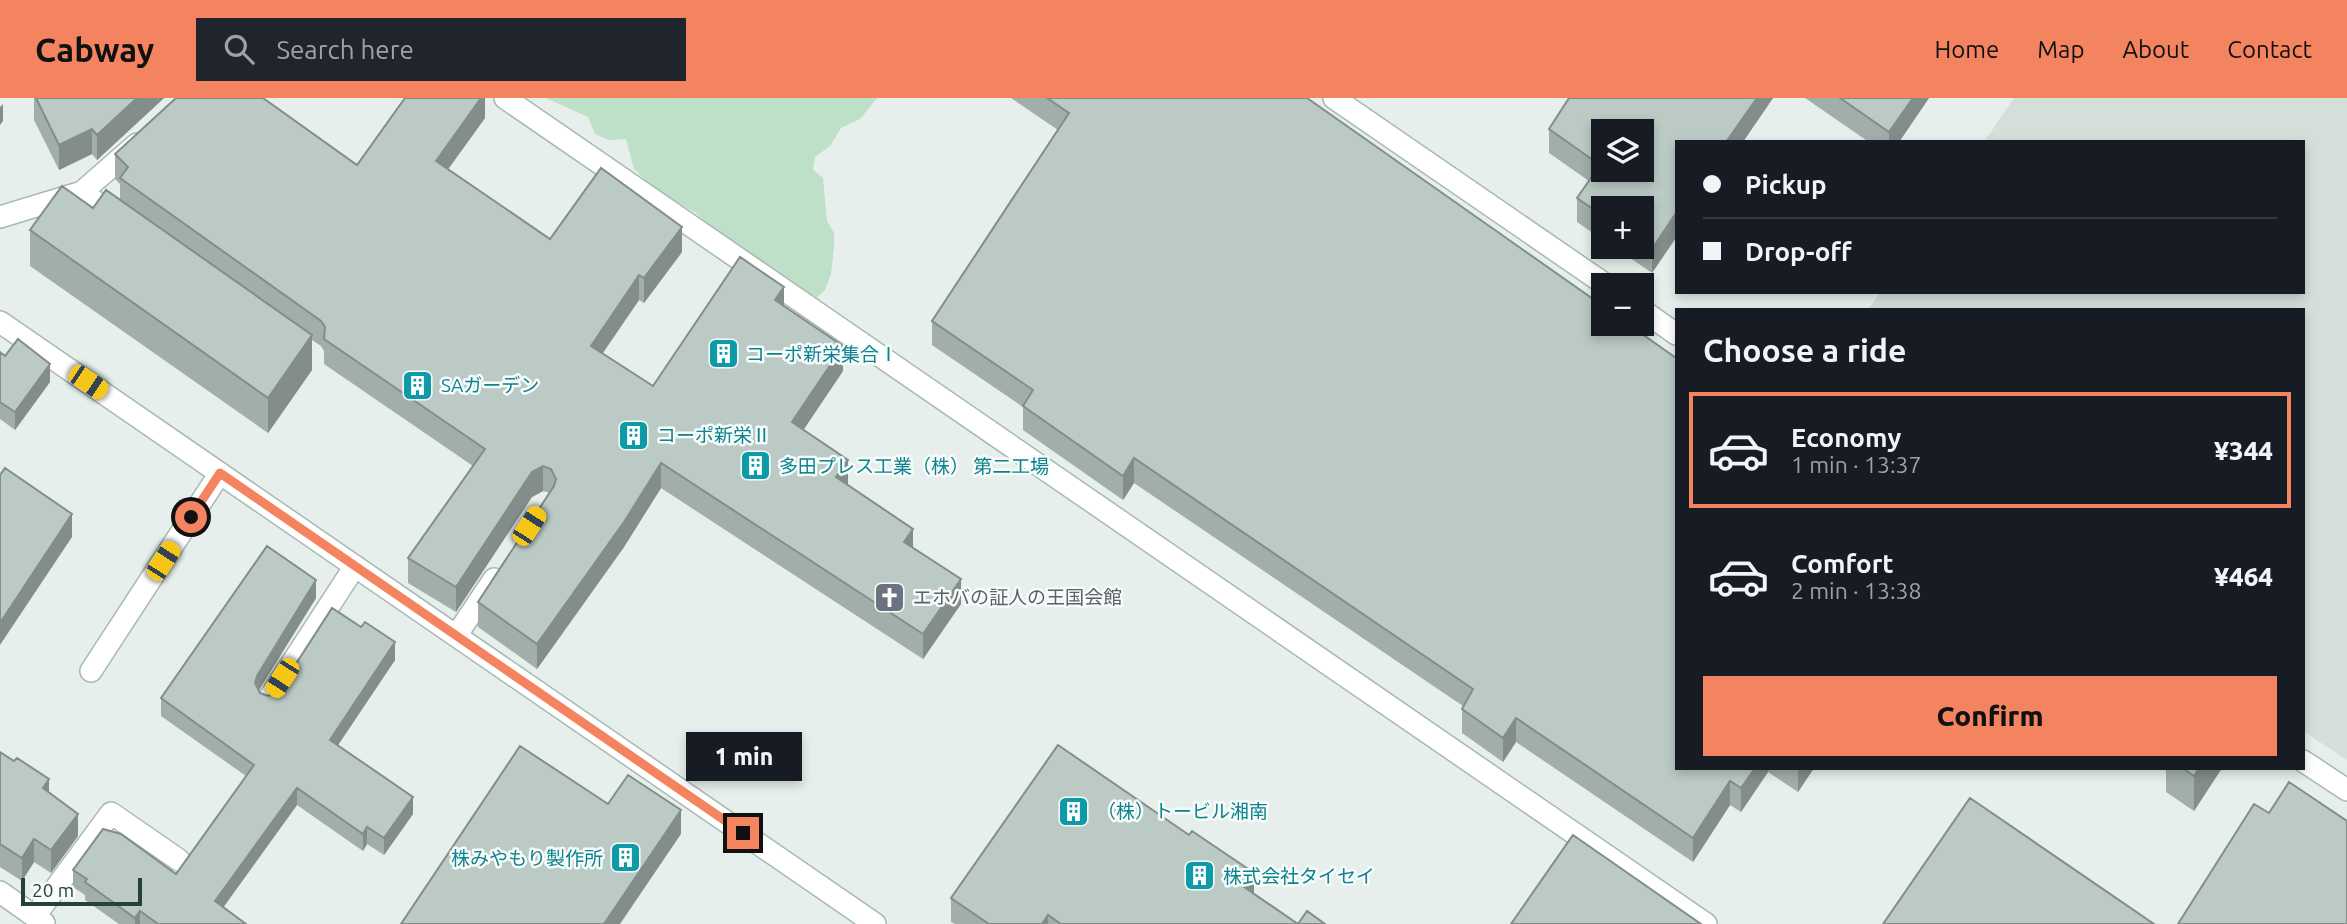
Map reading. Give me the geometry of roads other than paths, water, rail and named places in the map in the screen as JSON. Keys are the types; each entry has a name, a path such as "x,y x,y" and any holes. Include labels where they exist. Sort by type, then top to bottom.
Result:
{"street":[{"path":"505,98 1706,924"},
{"path":"1334,98 1591,275"},
{"path":"0,217 82,192 153,128"},
{"path":"82,192 137,232"},
{"path":"1654,318 1675,333"},
{"path":"0,322 875,924"},
{"path":"91,671 220,473"},
{"path":"456,636 507,559"},
{"path":"268,700 355,566"},
{"path":"2305,762 2347,790"},
{"path":"0,892 41,920 111,813 179,860"}],"place":[{"name":"コーポ新栄集合Ⅰ","path":"723,354"},
{"name":"SAガーデン","path":"418,385"},
{"name":"コーポ新栄Ⅱ","path":"634,435"},
{"name":"多田プレス工業（株） 第二工場","path":"756,466"},
{"name":"エホバの証人の王国会館","path":"890,597"},
{"name":"（株）トービル湘南","path":"1074,811"},
{"name":"株みやもり製作所","path":"626,858"},
{"name":"株式会社タイセイ","path":"1200,876"}]}
